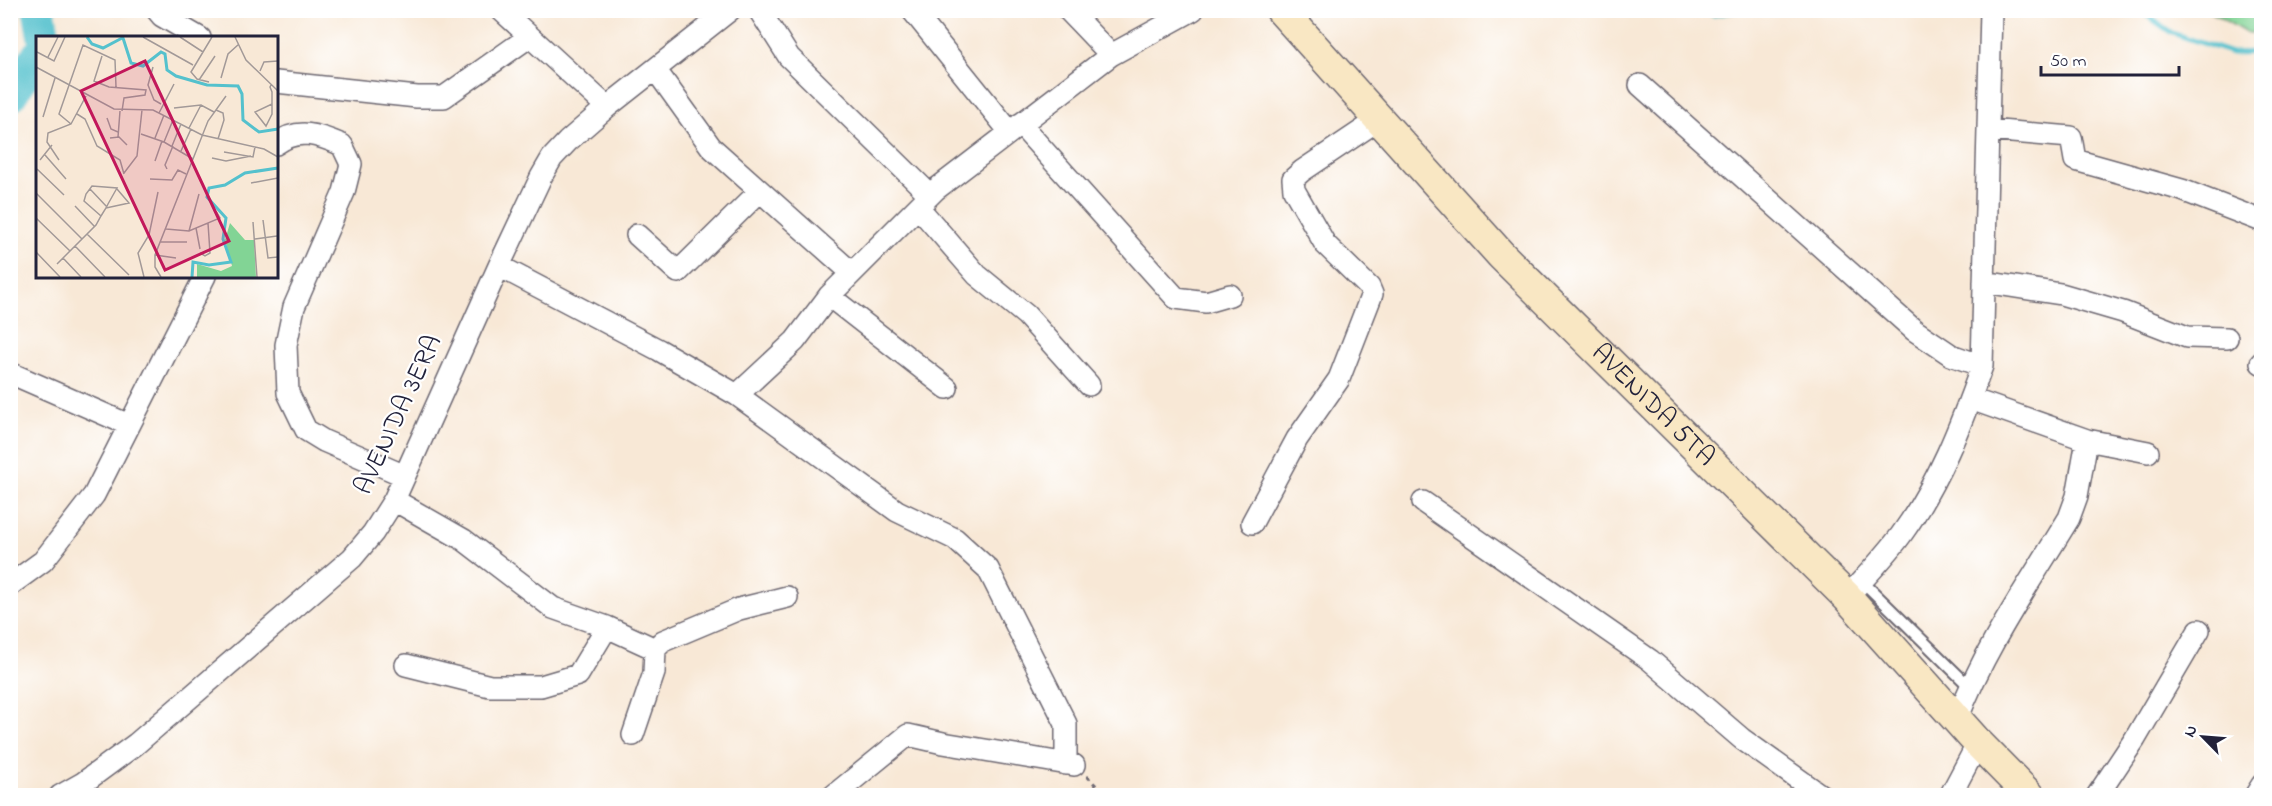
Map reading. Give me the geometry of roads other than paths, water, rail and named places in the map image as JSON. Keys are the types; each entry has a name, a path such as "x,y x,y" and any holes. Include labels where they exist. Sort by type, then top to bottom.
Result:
{"street":[{"path":"157,10 162,16 197,36"},
{"path":"501,10 607,107"},
{"name":"AVENIDA 3ERA","path":"60,795 88,789 136,744 352,558 373,533 394,500 499,266 552,158 567,141 607,107 730,10"},
{"path":"759,10 789,57 924,201 977,275 1026,315 1089,385"},
{"path":"912,10 1015,128 1176,298 1206,302 1230,296"},
{"path":"1068,10 1111,55"},
{"path":"737,395 795,341 829,296 924,201 1111,55 1193,10"},
{"name":"AVENIDA 5TA","path":"1281,10 1501,255 1854,589 1957,720 2030,795"},
{"path":"1854,589 1901,535 1935,478 1964,419 1982,366 1991,10"},
{"path":"278,82 417,97 444,97 529,37"},
{"path":"655,69 711,147 852,273"},
{"path":"1640,85 1914,330 1951,355 1982,366"},
{"path":"1252,523 1297,439 1339,379 1372,294 1369,287 1325,244 1294,190 1293,179 1378,120"},
{"path":"1988,130 2071,136 2075,160 2182,190 2262,221"},
{"path":"278,142 302,132 320,135 342,145 351,164 344,192 294,307 286,345 288,393 306,430 324,441 405,476"},
{"path":"638,235 678,272 760,191"},
{"path":"499,266 659,350 737,395 897,511 955,539 988,569 1066,724 1070,764 908,735 833,795"},
{"path":"10,585 43,561 94,495 204,278"},
{"path":"1984,282 2061,294 2122,312 2187,337 2227,338"},
{"path":"829,296 947,388"},
{"path":"10,373 129,425"},
{"path":"1971,399 2087,440 2148,452"},
{"path":"1957,720 1989,649 2069,518 2077,496 2087,440"},
{"path":"394,500 464,540 553,608 607,627 655,649"},
{"path":"1423,502 1650,660 1742,739 1822,795"},
{"path":"633,735 654,673 655,649 663,641 739,609 787,597"},
{"path":"406,665 490,686 541,686 579,675 607,627"},
{"path":"2097,795 2135,739 2199,630"},
{"path":"1950,795 1978,743"},
{"path":"2255,795 2262,785"}],"lane":[{"path":"1854,589 1970,687"}],"waterway":[{"path":"39,10 44,36"},
{"path":"1703,10 1713,15 1741,10"},
{"path":"2139,10 2172,33 2232,53 2262,52"},
{"path":"10,96 36,58"}]}
